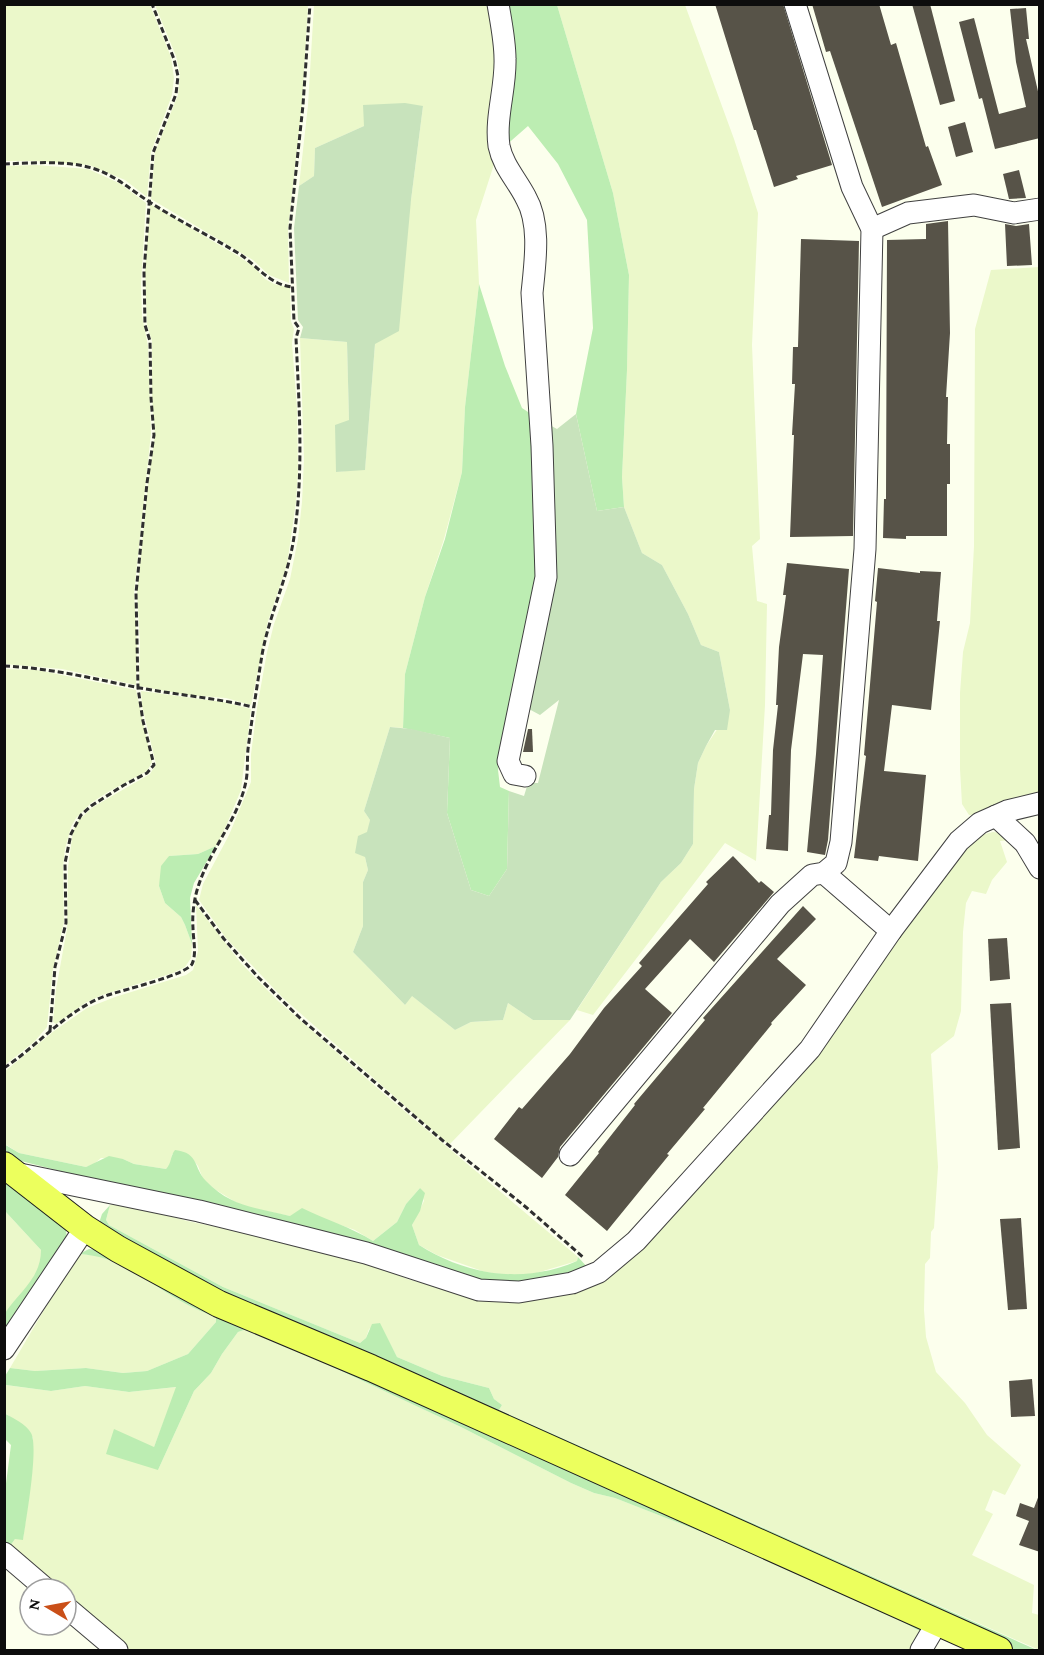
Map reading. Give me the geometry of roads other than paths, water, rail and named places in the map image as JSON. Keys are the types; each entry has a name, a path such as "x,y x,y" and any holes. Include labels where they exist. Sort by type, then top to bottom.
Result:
{"main road":[{"path":"9,1169 85,1228 118,1250 219,1304 382,1373 999,1650"}],"street":[{"path":"498,4 506,59 499,142 503,162 527,199 532,213 534,232 535,261 532,293 545,527 546,577 508,761 514,774 525,776"},
{"path":"570,1155 780,904 812,875 824,873 836,863 842,842 865,549 872,229 852,187 795,4"},
{"path":"872,229 908,213 974,205 1014,213 1040,209"},
{"path":"9,1169 199,1211 366,1253 479,1290 519,1292 572,1283 599,1272 636,1241 810,1049 891,931 959,841 975,827 996,816 1026,805 1040,803"},
{"path":"996,816 1024,843 1040,868"},
{"path":"824,873 891,931"},
{"path":"4,1349 85,1228"},
{"path":"4,1553 32,1577"},
{"path":"78,1617 117,1650"},
{"path":"921,1650 937,1623"}]}
